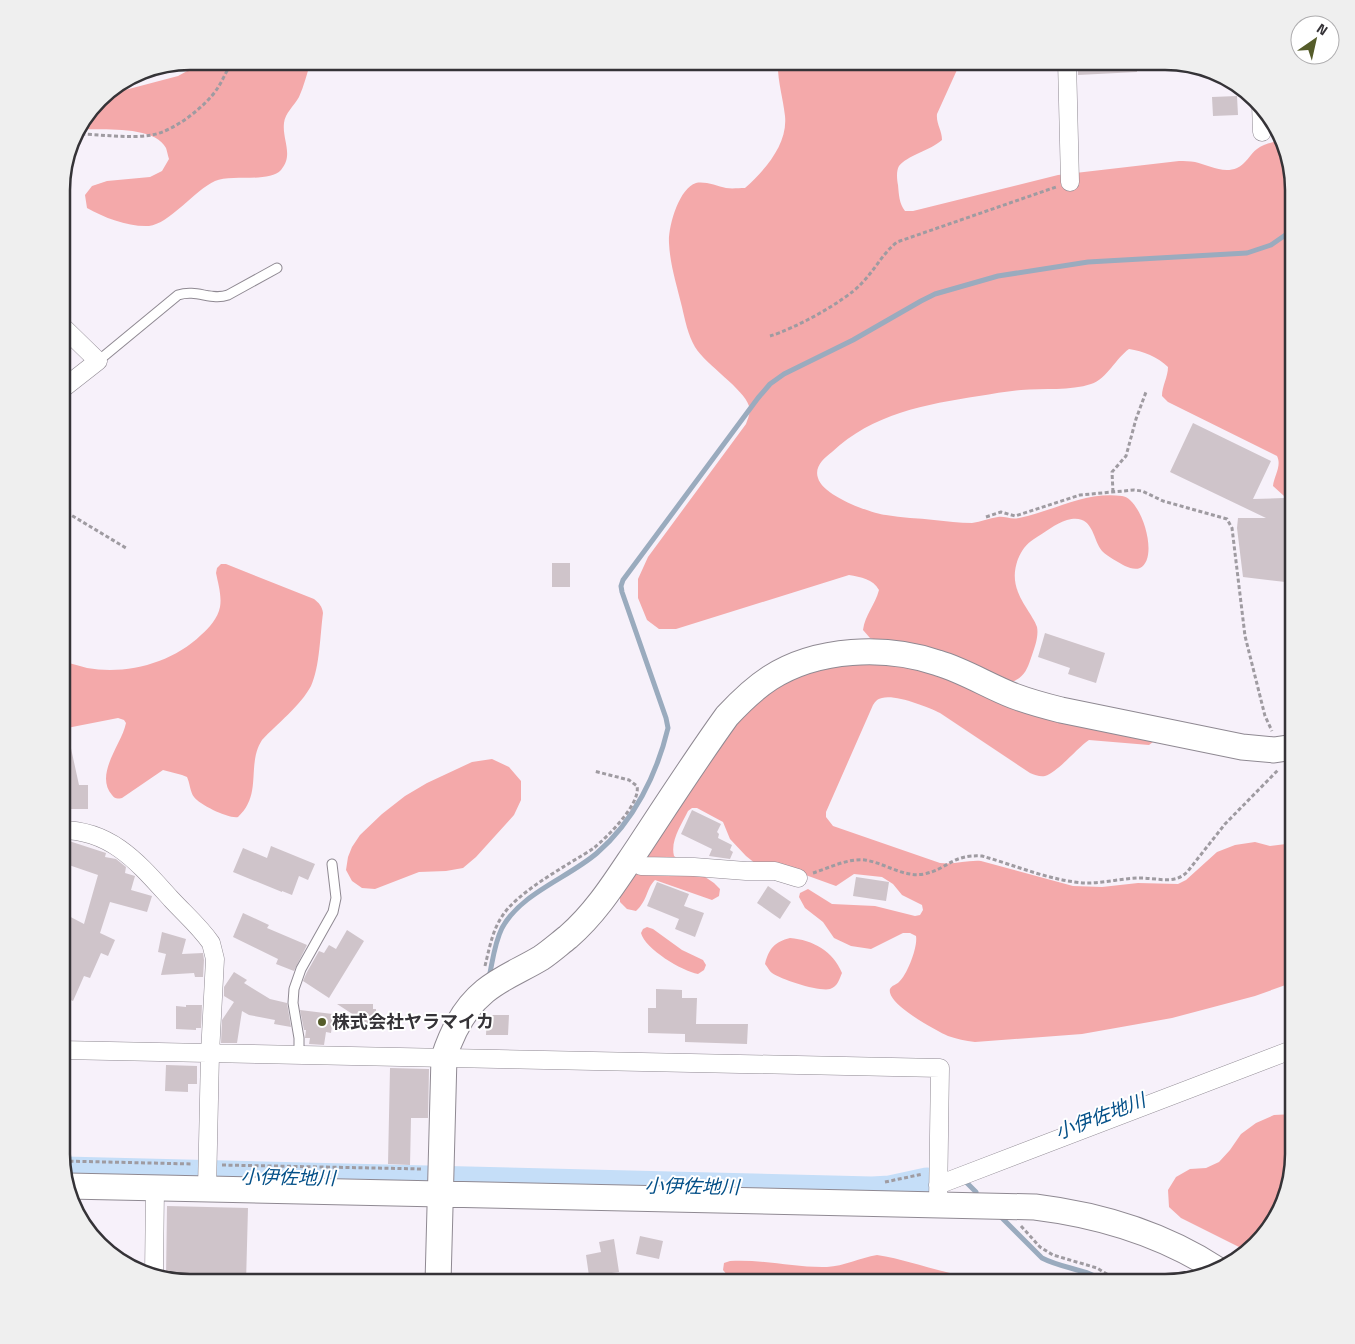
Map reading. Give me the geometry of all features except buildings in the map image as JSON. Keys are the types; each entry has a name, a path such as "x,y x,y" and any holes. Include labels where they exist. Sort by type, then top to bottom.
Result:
{"street":[{"path":"1067,70 1070,182"},
{"path":"1262,119 1262,132"},
{"path":"70,334 98,361 70,384"},
{"path":"438,1274 436,1180 444,1057 450,1038 460,1020 471,1004 488,989 502,979 541,958 570,935 596,908 727,716 747,695 770,678 795,665 822,657 870,652 908,656 936,662 963,672 1013,696 1037,704 1242,747 1285,748"},
{"path":"70,831 85,832 100,837 127,853 211,943 215,959 207,1176"},
{"path":"631,859 641,866 775,872 798,878"},
{"path":"70,1050 940,1068 938,1186"},
{"path":"938,1186 1285,1052"},
{"path":"74,1186 155,1188 207,1176 938,1186 1013,1206 1061,1210 1114,1222 1164,1241 1210,1265"},
{"path":"154,1269 155,1188"}],"lane":[{"path":"98,361 178,295 193,292 220,298 277,268"},
{"path":"299,1055 299,1038 293,1003 294,989 301,969 333,912 336,898 332,864"}],"path":[{"path":"84,134 139,136 165,131 177,124 211,97 228,70"},
{"path":"770,336 792,328 848,295 862,284 882,256 897,242 1070,182"},
{"path":"1113,492 1112,472 1126,456 1146,392"},
{"path":"986,516 1001,512 1015,516 1080,495 1142,491 1170,503 1222,516 1230,523 1245,636 1265,716 1275,737 1285,748"},
{"path":"70,514 126,548"},
{"path":"798,878 858,860 872,862 905,873 924,874 933,872 956,859 968,855 982,856 1074,882 1102,882 1138,878 1177,880 1188,871 1225,824 1285,762"},
{"path":"488,989 482,979 496,928 506,910 521,896 605,839 636,796 636,786 629,780 594,771"},
{"path":"70,1162 207,1176 436,1180"},
{"path":"1013,1206 1012,1214 1014,1219 1046,1252 1097,1268 1107,1274"}],"shaded area":[{"path":"189,70 308,70 299,97 285,119 287,159 281,170 276,174 268,176 215,181 207,185 165,219 149,226 117,221 87,208 85,195 92,186 107,181 150,177 162,171 169,159 166,148 151,135 126,130 87,129 105,105 124,90 178,76"},
{"path":"778,70 957,70 937,114 942,140 902,162 898,168 899,196 905,211 913,211 1058,175 1179,161 1195,162 1221,170 1232,170 1243,164 1260,147 1275,142 1283,167 1285,190 1285,497 1273,486 1278,467 1277,456 1168,402 1162,396 1168,367 1150,355 1129,349 1102,378 1091,384 1066,388 1016,390 959,399 920,407 882,420 864,428 848,439 820,463 817,470 818,478 822,485 837,497 869,511 898,517 972,523 998,517 1019,518 1095,496 1122,496 1129,499 1141,517 1148,541 1146,562 1140,568 1127,567 1102,551 1091,528 1082,520 1063,521 1026,545 1018,559 1015,579 1020,597 1037,627 1037,635 1035,647 1025,673 1016,680 1012,682 870,638 863,630 879,590 870,581 849,575 676,629 659,629 647,620 638,598 638,579 648,557 746,424 750,410 746,399 700,354 690,338 671,259 670,228 680,200 690,186 696,183 703,183 726,188 745,188 774,156 783,137 785,126"},
{"path":"221,564 226,564 314,599 320,605 323,613 319,650 311,686 295,707 262,740 255,759 250,799 246,808 238,817 222,814 202,804 193,795 187,777 163,770 122,798 117,799 107,787 107,769 126,723 118,718 70,727 70,663 87,668 118,670 148,665 177,653 204,632 217,615 220,607 220,590 216,573 217,568"},
{"path":"852,662 907,665 1151,739 1153,742 1149,745 1089,740 1056,770 1045,776 1039,776 1030,773 940,713 903,699 882,698 873,705 826,812 826,817 833,826 940,863 981,861 1073,886 1102,887 1138,883 1178,884 1186,880 1217,852 1235,845 1255,842 1270,846 1285,844 1285,985 1255,996 1172,1018 1082,1034 975,1042 948,1036 913,1016 896,1002 891,995 890,989 902,978 914,954 916,936 910,933 903,933 871,949 851,946 834,938 823,922 805,908 799,897 800,893 808,889 832,904 875,906 915,916 920,915 923,910 922,905 902,895 893,884 882,877 854,874 836,886 800,873 756,864 730,839 723,822 697,808 692,808 688,811 680,827 675,838 674,856 714,883 720,889 719,896 712,900 655,880 640,907 636,911 627,909 620,902 620,894 718,745 753,703 798,674"},
{"path":"492,759 509,767 521,781 521,800 514,815 476,857 463,868 419,872 375,889 362,888 352,881 346,870 352,847 360,835 382,814 405,796 427,783 472,762"},
{"path":"647,927 653,929 682,950 703,960 706,965 704,970 698,974 683,969 649,946 641,933"},
{"path":"790,938 807,941 828,953 842,973 835,986 830,989 810,987 784,979 771,972 765,964 768,954 773,946"},
{"path":"1285,1114 1283,1177 1279,1192 1269,1214 1244,1244 1240,1247 1181,1218 1169,1207 1168,1190 1176,1177 1190,1169 1206,1168 1219,1162 1241,1134 1256,1123 1274,1115"},
{"path":"877,1255 954,1274 726,1274 723,1270 724,1263 730,1261 755,1261 827,1267"}],"waterway":[{"path":"490,973 494,950 502,928 510,916 533,895 597,853 622,826 642,796 657,762 668,728 621,586 623,580 770,384 784,374 853,340 935,294 998,276 1088,262 1247,253 1271,245 1285,235"},
{"name":"小伊佐地川","path":"71,1171 872,1191 890,1190 927,1182"},
{"name":"小伊佐地川","path":"927,1182 936,1178"},
{"path":"966,1182 976,1192"},
{"path":"999,1215 1042,1258 1058,1265 1089,1274"}],"place":[{"name":"株式会社ヤラマイカ","path":"322,1022"}]}
